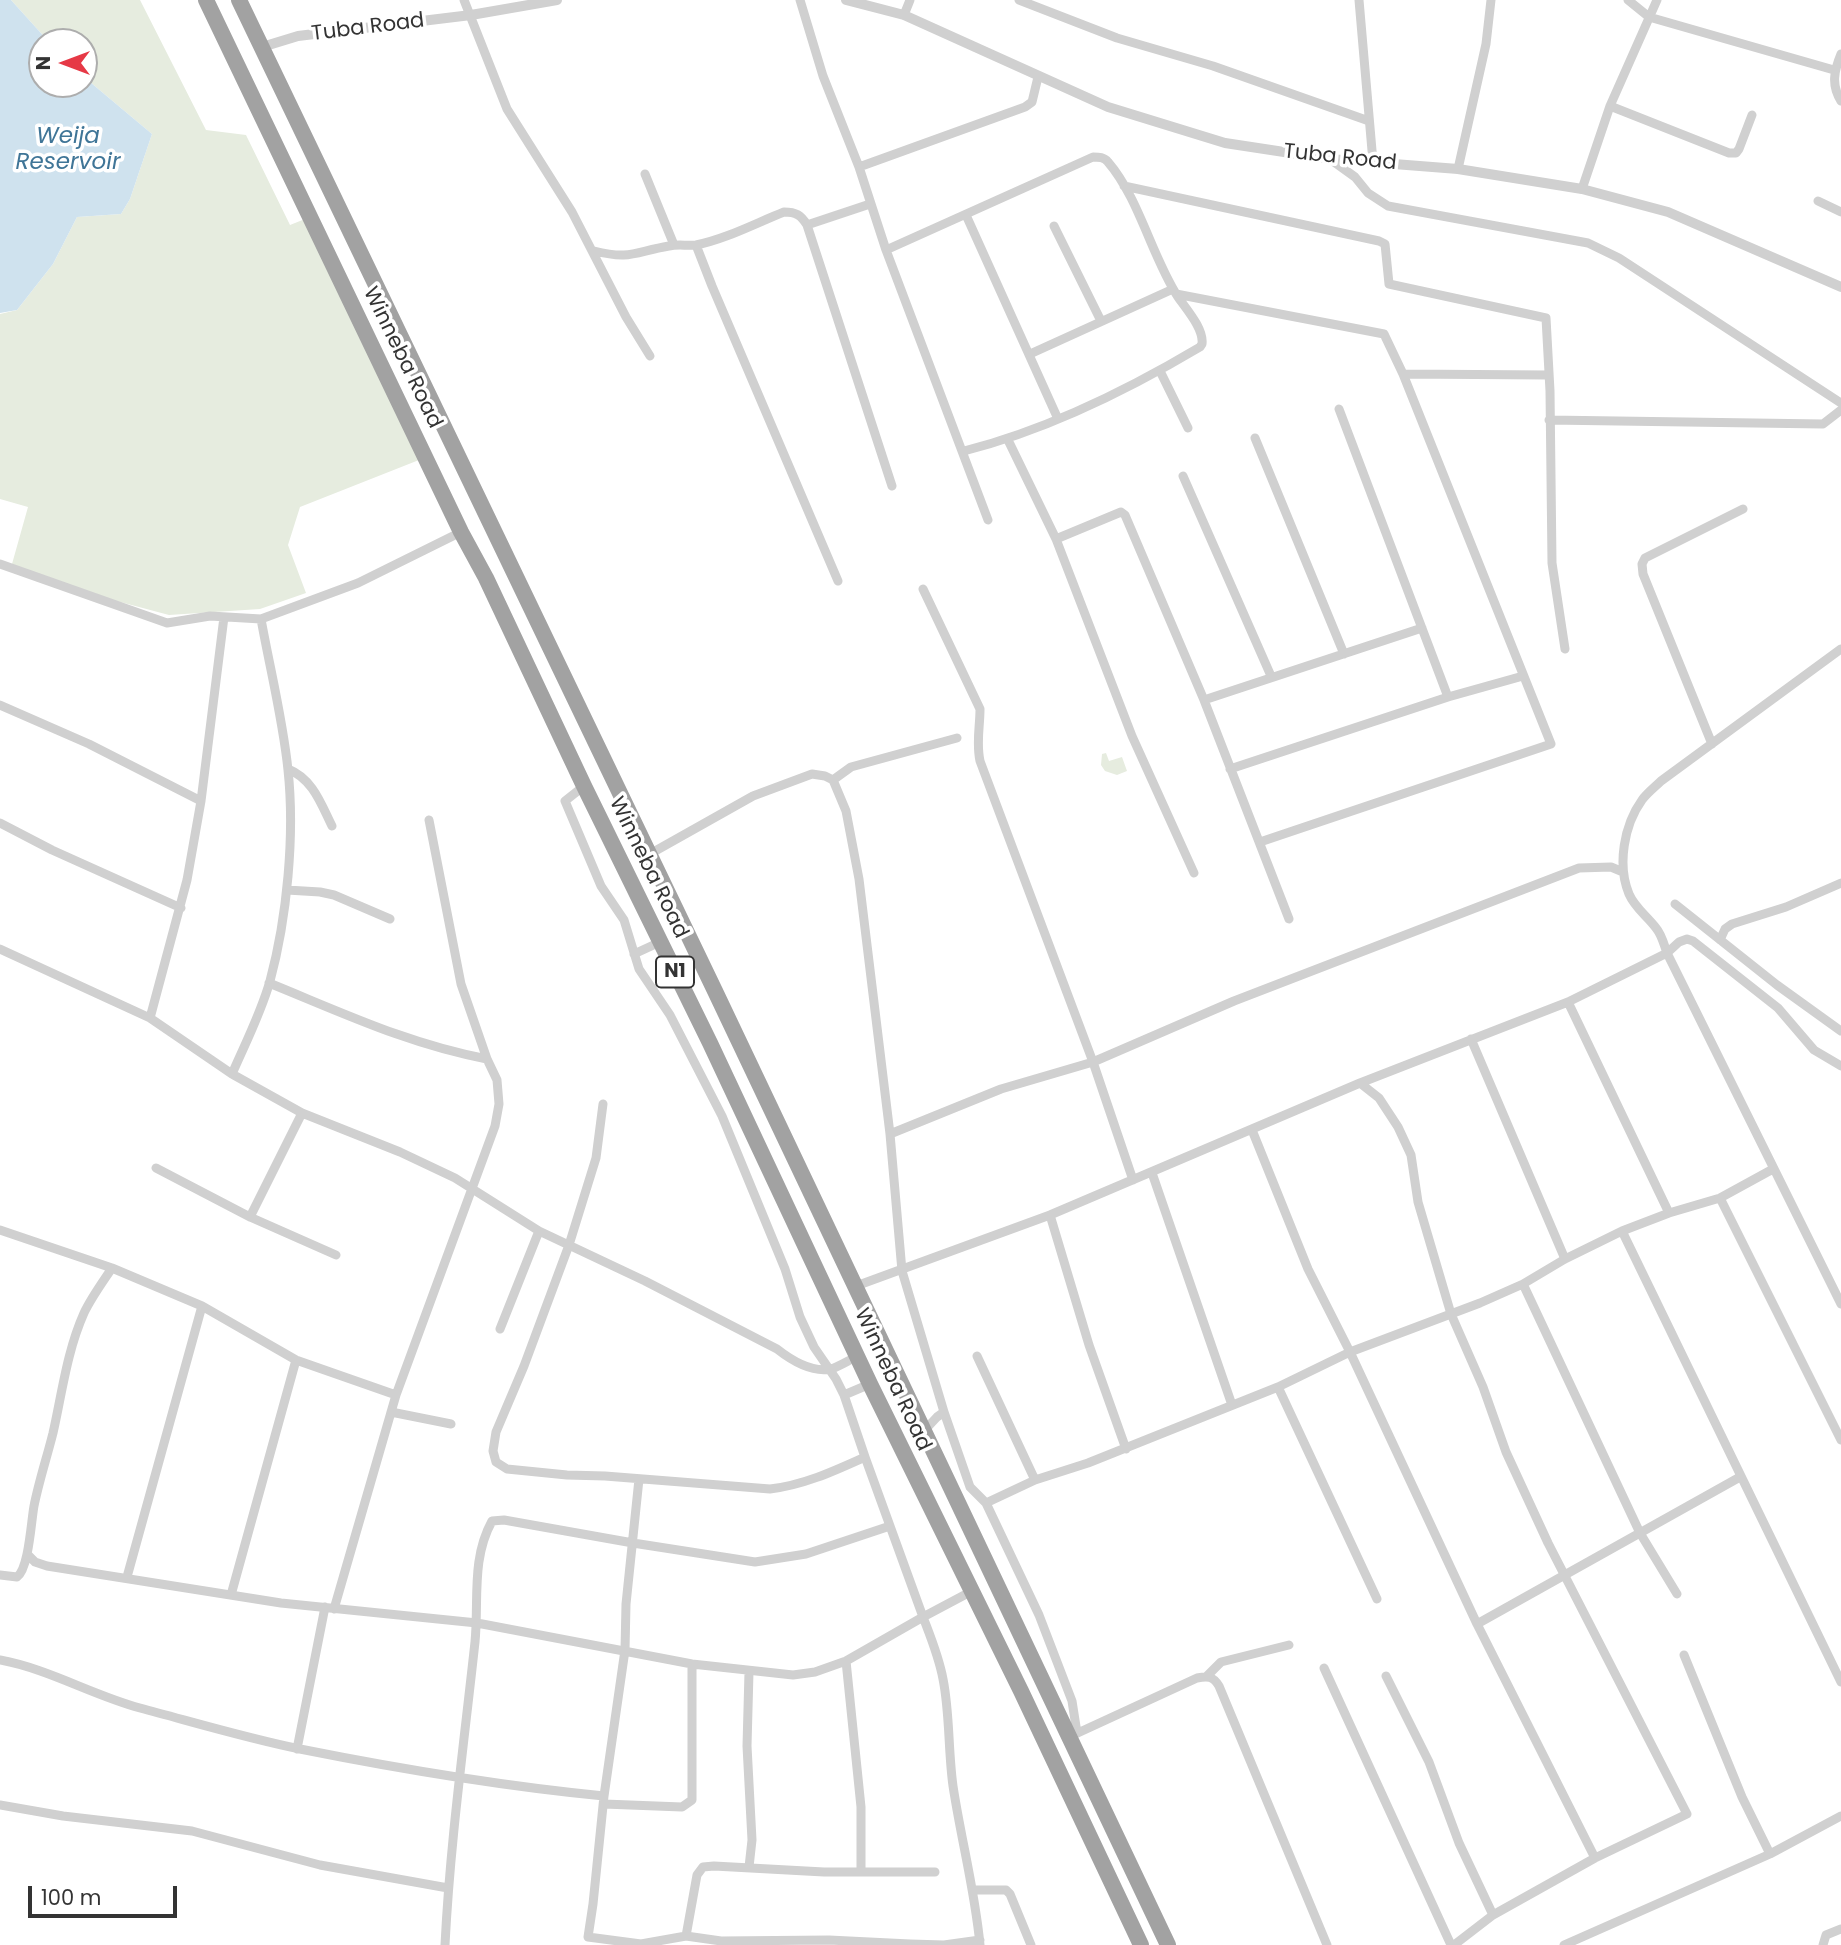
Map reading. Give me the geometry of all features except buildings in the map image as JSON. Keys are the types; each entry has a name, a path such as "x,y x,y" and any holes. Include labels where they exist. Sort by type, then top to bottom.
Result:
{"highway":[{"name":"Winneba Road","path":"206,0 1141,1945"},
{"name":"Winneba Road","path":"239,0 1044,1684 1073,1735 1168,1945"},
{"path":"427,458 452,445"},
{"path":"1021,1691 1034,1684 1044,1684"}],"street":[{"path":"464,0 508,108 594,251 626,317 650,356"},
{"name":"Tuba Road","path":"262,47 298,36 471,15 557,0"},
{"path":"800,0 823,76 988,520"},
{"name":"Tuba Road","path":"846,0 904,15 1108,107 1225,143 1330,159 1458,169 1582,189 1668,212 1841,287"},
{"path":"904,15 910,0"},
{"path":"1019,0 1117,38 1213,66 1369,121"},
{"path":"1359,0 1373,162"},
{"path":"1458,169 1486,44 1491,0"},
{"path":"1628,0 1649,17 1834,70"},
{"path":"1582,189 1610,106 1657,0"},
{"path":"1841,54 1834,70 1834,90 1841,101"},
{"path":"859,167 1025,107 1032,102 1038,77"},
{"path":"1610,106 1729,153 1736,153 1739,149 1752,115"},
{"path":"886,250 1093,157 1107,160 1124,186 1175,292 1202,335 1202,344 1160,371 1008,440 964,451"},
{"path":"1330,159 1355,177 1368,193 1388,206 1588,243 1619,258 1841,403"},
{"path":"645,174 674,244"},
{"path":"1124,186 1379,241 1385,244 1389,284 1546,318 1552,563 1565,649"},
{"path":"1818,201 1841,212"},
{"path":"807,225 870,204"},
{"path":"594,251 618,257 637,255 674,244 696,245 784,212 795,212 803,218 892,486"},
{"path":"967,215 1058,419"},
{"path":"1054,226 1101,321"},
{"path":"696,245 838,581"},
{"path":"1030,354 1101,321 1175,292 1384,334 1403,374 1550,744 1260,842"},
{"path":"1160,371 1188,428"},
{"path":"1403,374 1548,375"},
{"path":"1339,409 1448,697"},
{"path":"1549,420 1823,424 1841,410"},
{"path":"1255,438 1344,654"},
{"path":"1008,440 1056,539 1132,736 1194,873"},
{"path":"1183,476 1271,676"},
{"path":"1712,744 1643,574 1642,564 1645,558 1743,509"},
{"path":"1056,539 1111,514 1121,512 1125,515 1204,700 1289,919"},
{"path":"0,564 167,623 210,616 261,619 358,583 461,532"},
{"path":"923,589 980,709 980,727 976,743 980,761 1093,1062 1133,1180"},
{"path":"150,1018 181,908 201,801 224,617"},
{"path":"232,1074 269,983 285,912 287,890 290,801 288,769 261,619"},
{"path":"1204,700 1422,628"},
{"path":"1841,649 1643,797 1632,816 1625,841 1623,872 1630,895 1642,914 1658,929 1667,953 1841,1304"},
{"path":"1230,769 1448,697 1523,676"},
{"path":"0,705 89,744 201,801"},
{"path":"833,780 851,767 957,738"},
{"path":"288,769 305,778 332,826"},
{"path":"648,855 753,796 812,774 833,780 846,811 859,879 890,1134 902,1271 944,1412 970,1486 986,1503 1039,1615 1072,1701 1073,1735 1197,1678 1214,1678 1326,1945"},
{"path":"584,786 565,801 601,886 624,920 639,969 670,1015 722,1116 785,1269 800,1317 814,1347 844,1395 938,1654 944,1681 951,1772 980,1942 921,1945 829,1940 721,1941 686,1936 641,1944 588,1937 625,1650 626,1604 639,1479"},
{"path":"297,1749 330,1608 396,1395 495,1126 499,1104 497,1080 461,984 429,820"},
{"path":"0,823 52,850 181,908"},
{"path":"890,1134 1001,1089 1093,1062 1234,1001 1567,872 1579,868 1611,867 1623,872"},
{"path":"1720,940 1725,929 1732,924 1786,906 1841,883"},
{"path":"287,890 334,895 390,919"},
{"path":"1675,904 1841,1031"},
{"path":"856,1286 1050,1215 1360,1083 1568,1002 1667,953 1679,942 1687,939 1778,1008 1814,1050 1841,1066"},
{"path":"634,954 660,942"},
{"path":"0,949 150,1018 232,1074 302,1113 400,1152 472,1187 539,1231 777,1349 793,1362 829,1369 858,1356"},
{"path":"269,983 400,1037 444,1051 487,1059"},
{"path":"1568,1002 1669,1213"},
{"path":"1471,1040 1565,1259"},
{"path":"1324,1668 1453,1945 1493,1915 1595,1858 1687,1814 1563,1575 1506,1452 1483,1387 1451,1314 1418,1202 1411,1155 1398,1127 1379,1098 1360,1083"},
{"path":"603,1104 596,1158 569,1245 496,1432 493,1451 496,1462 507,1469 567,1475 770,1489 789,1487 820,1477 866,1457"},
{"path":"722,1116 740,1106"},
{"path":"250,1217 302,1113"},
{"path":"1252,1130 1308,1269 1350,1352 1477,1624 1595,1858"},
{"path":"156,1168 250,1217 336,1255"},
{"path":"986,1503 1035,1480 1125,1448 1278,1387 1350,1352 1523,1284 1565,1259 1622,1231 1720,1198 1773,1169"},
{"path":"1152,1173 1232,1405"},
{"path":"1720,1198 1841,1440"},
{"path":"1050,1215 1088,1345 1125,1448"},
{"path":"0,1230 112,1268 202,1306 296,1360 396,1395"},
{"path":"500,1329 539,1231"},
{"path":"1622,1231 1841,1682"},
{"path":"0,1575 17,1577 22,1574 28,1555 27,1545 36,1496 51,1444 73,1344 85,1311 112,1268"},
{"path":"1523,1284 1640,1533 1677,1594"},
{"path":"127,1577 202,1306"},
{"path":"977,1356 1035,1480"},
{"path":"231,1595 296,1360"},
{"path":"844,1395 870,1384"},
{"path":"1278,1387 1377,1599"},
{"path":"391,1412 451,1424"},
{"path":"923,1432 944,1412"},
{"path":"1477,1624 1740,1477"},
{"path":"445,1945 448,1888 477,1623 479,1556 492,1521 504,1520 755,1562 806,1555 890,1526"},
{"path":"28,1555 35,1562 47,1566 231,1595 477,1623 692,1664 793,1675 815,1672 846,1661 972,1591"},
{"path":"1207,1676 1221,1662 1289,1645"},
{"path":"1684,1655 1742,1797 1770,1854"},
{"path":"0,1660 39,1670 123,1703 297,1749 604,1800 682,1807 692,1800 692,1664"},
{"path":"846,1661 860,1807 861,1872"},
{"path":"749,1672 747,1746 752,1840 749,1867"},
{"path":"1386,1676 1429,1762 1459,1843 1493,1915"},
{"path":"0,1805 63,1816 192,1831 320,1866 448,1888"},
{"path":"1564,1945 1770,1854 1841,1816"},
{"path":"686,1936 696,1875 703,1867 935,1872"},
{"path":"972,1890 1006,1890 1031,1945"},
{"path":"1823,1945 1826,1935 1841,1929"}],"shaded area":[{"path":"11,0 140,0 206,130 246,135 290,225 305,219 419,460 300,507 288,545 306,593 260,609 169,615 109,599 12,564 28,507 0,499 0,314 17,310 53,264 77,217 121,214 130,199 152,134 98,89 98,28 36,28"},
{"path":"1106,753 1109,761 1122,757 1127,771 1117,775 1105,771 1101,765 1102,754"}],"water":[{"name":"Weija Reservoir","path":"0,0 11,0 36,28 28,28 28,98 98,98 98,89 152,134 130,199 121,214 77,217 53,264 17,310 0,313"}]}
